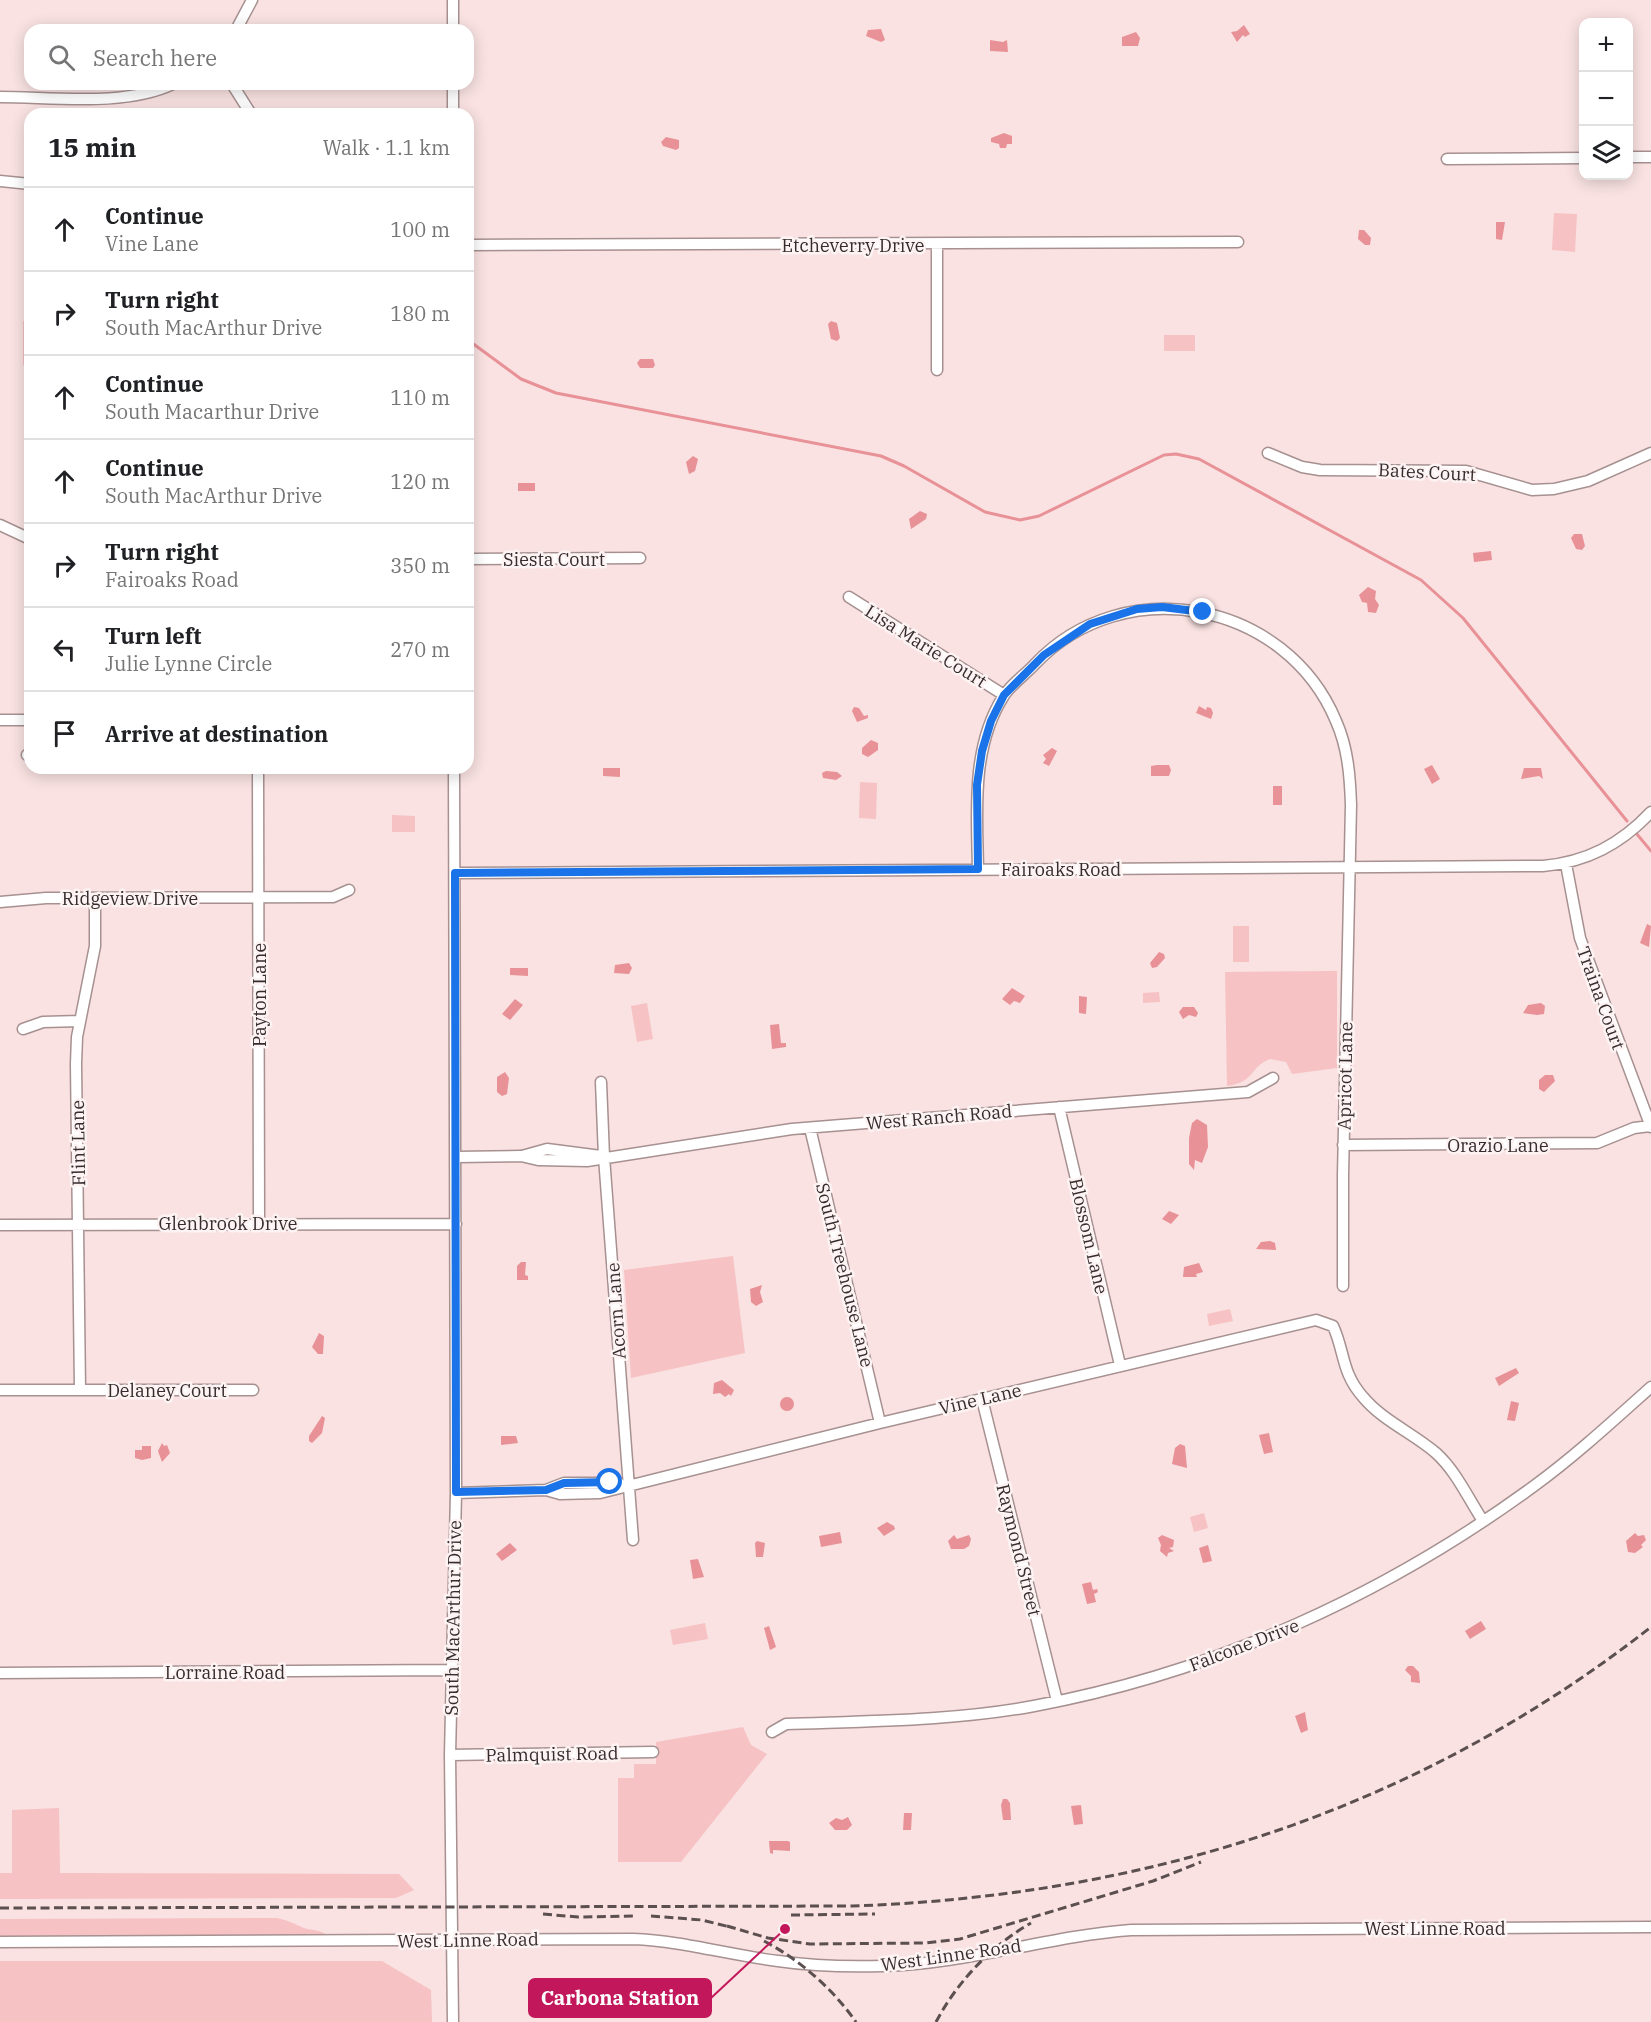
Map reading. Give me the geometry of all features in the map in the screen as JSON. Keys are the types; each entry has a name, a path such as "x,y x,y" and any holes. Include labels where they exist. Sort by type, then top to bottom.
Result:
{"street":[{"path":"239,24 252,0"},
{"path":"453,0 453,24"},
{"path":"0,97 115,97 141,95 156,90"},
{"path":"236,90 247,108"},
{"path":"453,90 453,108"},
{"path":"1633,158 1651,157"},
{"path":"1447,159 1579,158"},
{"path":"0,181 24,183"},
{"name":"Etcheverry Drive","path":"474,245 1238,242"},
{"path":"937,244 937,370"},
{"name":"Bates Court","path":"1268,453 1302,467 1320,470 1466,471 1532,490 1554,489 1588,481 1651,453"},
{"path":"0,525 24,535"},
{"name":"Siesta Court","path":"474,559 640,558"},
{"name":"Lisa Marie Court","path":"849,597 1004,695"},
{"name":"Apricot Lane","path":"978,869 979,774 991,721 1004,695 1044,655 1064,639 1115,614 1137,609 1177,608 1203,612 1257,633 1301,666 1336,719 1350,769 1352,805 1343,1145 1343,1286"},
{"path":"0,720 24,720"},
{"name":"Payton Lane","path":"258,774 259,1223"},
{"path":"454,774 456,1224"},
{"name":"Fairoaks Road","path":"455,873 1566,864 1596,854 1615,844 1651,812"},
{"name":"Traina Court","path":"1566,864 1580,938 1651,1126"},
{"name":"Ridgeview Drive","path":"0,902 95,898 333,897 349,890"},
{"name":"Flint Lane","path":"80,1390 80,1224 76,1064 80,1021 95,946 95,898"},
{"path":"23,1029 43,1022 80,1021"},
{"name":"West Ranch Road","path":"457,1157 561,1156 587,1161 744,1135 810,1128 1248,1092 1273,1078"},
{"name":"Acorn Lane","path":"602,1082 604,1157 633,1540"},
{"name":"Blossom Lane","path":"1059,1107 1120,1365"},
{"name":"Orazio Lane","path":"1343,1145 1598,1143 1634,1128 1651,1126"},
{"name":"South Treehouse Lane","path":"810,1128 880,1423"},
{"name":"Glenbrook Drive","path":"0,1225 456,1224"},
{"name":"South MacArthur Drive","path":"452,1940 450,1670 456,1492 456,1224"},
{"name":"Vine Lane","path":"456,1492 546,1490 564,1483 627,1484 1303,1321 1316,1320 1333,1326 1349,1378 1362,1397 1378,1413 1435,1453 1451,1470 1483,1521"},
{"name":"Falcone Drive","path":"772,1732 786,1724 890,1721 965,1715 1057,1701 1198,1664 1316,1617 1399,1573 1483,1521 1582,1448 1651,1387"},
{"name":"Delaney Court","path":"0,1390 253,1390"},
{"name":"Raymond Street","path":"982,1399 1057,1701"},
{"name":"Lorraine Road","path":"0,1673 450,1670"},
{"name":"Palmquist Road","path":"450,1755 654,1752"},
{"name":"West Linne Road","path":"0,1942 658,1940 777,1961 858,1966 926,1963 1078,1936 1131,1930 1651,1927"},
{"path":"452,1940 453,2022"}],"shaded area":[{"path":"1244,25 1250,34 1245,37 1243,35 1237,42 1231,32 1237,31"},
{"path":"881,29 885,40 881,42 866,36 868,30"},
{"path":"1136,32 1140,38 1138,46 1122,46 1122,37"},
{"path":"990,40 1003,42 1007,40 1008,52 990,51"},
{"path":"1004,133 1012,136 1012,144 1007,144 1006,148 1000,148 999,144 991,142 991,138"},
{"path":"666,137 679,140 679,148 676,150 663,146 661,142"},
{"path":"1554,213 1577,214 1575,252 1552,250"},
{"path":"1496,222 1505,222 1502,240 1496,239"},
{"path":"1359,230 1364,230 1371,238 1370,245 1365,245 1358,239"},
{"path":"23,321 24,321 24,365"},
{"path":"831,321 837,323 840,338 837,341 831,339 828,324"},
{"path":"1164,335 1195,335 1195,351 1164,351"},
{"path":"640,359 653,359 655,365 653,368 640,368 637,363"},
{"path":"693,456 698,459 695,471 689,474 686,462"},
{"path":"518,483 535,483 535,491 518,491"},
{"path":"920,511 927,514 926,519 911,529 909,519"},
{"path":"1574,534 1582,534 1585,546 1582,550 1576,549 1571,538"},
{"path":"1491,551 1492,560 1474,562 1473,553"},
{"path":"1368,587 1376,591 1375,599 1379,605 1376,613 1368,612 1367,603 1362,602 1359,595"},
{"path":"1199,706 1206,710 1207,707 1211,708 1213,713 1211,719 1196,713"},
{"path":"854,707 859,708 864,716 868,715 868,718 857,722 852,711"},
{"path":"871,740 878,743 878,750 868,757 862,754 862,748"},
{"path":"1052,748 1057,751 1049,766 1043,763 1046,759 1043,755"},
{"path":"1169,765 1171,770 1169,776 1151,776 1151,766"},
{"path":"1432,765 1440,779 1432,784 1424,769"},
{"path":"603,768 620,768 620,777 603,776"},
{"path":"1524,768 1541,768 1543,779 1539,776 1521,779"},
{"path":"837,772 842,776 836,780 823,778 822,773"},
{"path":"860,782 877,783 876,819 859,818"},
{"path":"1273,786 1282,786 1282,805 1273,805"},
{"path":"392,815 415,816 415,832 392,832"},
{"path":"1647,924 1651,926 1649,947 1640,943"},
{"path":"1233,926 1249,926 1249,962 1233,962"},
{"path":"1159,952 1164,954 1165,958 1157,967 1152,968 1150,963"},
{"path":"629,963 632,968 629,974 614,973 615,965"},
{"path":"510,968 528,968 528,976 510,975"},
{"path":"1337,971 1337,1068 1292,1074 1286,1062 1270,1059 1258,1066 1248,1078 1227,1086 1225,972"},
{"path":"1012,988 1025,996 1020,1003 1014,1001 1010,1005 1002,999"},
{"path":"1159,992 1160,1002 1143,1003 1143,993"},
{"path":"1079,996 1087,997 1086,1014 1079,1013"},
{"path":"515,999 523,1005 510,1020 502,1014"},
{"path":"647,1003 653,1039 637,1042 631,1006"},
{"path":"1541,1003 1545,1006 1544,1014 1523,1013 1528,1005"},
{"path":"1183,1007 1194,1007 1198,1013 1196,1017 1189,1015 1183,1019 1179,1012"},
{"path":"779,1024 781,1043 786,1043 786,1047 772,1049 770,1025"},
{"path":"505,1072 509,1078 507,1094 502,1096 497,1092 497,1077"},
{"path":"1545,1075 1553,1075 1555,1081 1544,1092 1539,1089 1539,1080"},
{"path":"1197,1119 1207,1125 1208,1147 1202,1163 1195,1160 1194,1170 1189,1164 1189,1138 1192,1123"},
{"path":"1169,1211 1179,1215 1171,1224 1162,1219"},
{"path":"1261,1242 1275,1243 1276,1250 1256,1249"},
{"path":"733,1256 745,1353 631,1378 624,1270"},
{"path":"521,1262 526,1262 525,1275 528,1276 528,1280 517,1280 517,1266"},
{"path":"1199,1263 1203,1272 1196,1274 1197,1277 1183,1277 1184,1267"},
{"path":"762,1285 760,1292 763,1302 756,1306 751,1302 750,1289"},
{"path":"1230,1309 1233,1321 1209,1326 1207,1314"},
{"path":"319,1333 324,1336 323,1354 318,1354 312,1347"},
{"path":"1516,1368 1519,1373 1499,1386 1495,1378"},
{"path":"722,1380 734,1390 731,1396 713,1394 714,1383"},
{"path":"784,1397 790,1397 794,1404 790,1411 784,1411 780,1407 780,1401"},
{"path":"1511,1401 1519,1403 1515,1421 1507,1420"},
{"path":"322,1416 325,1418 322,1433 312,1443 309,1441 309,1436"},
{"path":"1269,1433 1273,1452 1264,1454 1259,1435"},
{"path":"501,1436 516,1436 518,1443 501,1445"},
{"path":"162,1443 164,1446 167,1445 170,1453 162,1462 158,1451"},
{"path":"1180,1444 1185,1446 1187,1468 1172,1464 1175,1448"},
{"path":"142,1446 151,1446 151,1458 142,1460 135,1458 135,1450 142,1450"},
{"path":"1204,1513 1208,1528 1194,1532 1190,1517"},
{"path":"887,1522 895,1529 884,1536 877,1528"},
{"path":"840,1532 842,1543 821,1547 819,1536"},
{"path":"1635,1533 1638,1536 1644,1535 1646,1540 1641,1545 1643,1547 1635,1553 1628,1552 1626,1541"},
{"path":"954,1535 957,1539 969,1535 971,1539 969,1546 964,1549 951,1549 948,1541"},
{"path":"1162,1535 1174,1540 1173,1547 1169,1548 1174,1551 1168,1553 1167,1557 1160,1551 1161,1545 1158,1538"},
{"path":"757,1541 765,1543 763,1557 756,1557 755,1543"},
{"path":"510,1543 517,1550 502,1561 496,1554"},
{"path":"1208,1545 1212,1561 1203,1563 1199,1548"},
{"path":"698,1559 704,1577 693,1579 690,1560"},
{"path":"1091,1582 1093,1590 1097,1589 1098,1592 1094,1594 1096,1602 1087,1604 1082,1584"},
{"path":"1481,1621 1486,1629 1470,1639 1465,1631"},
{"path":"705,1623 708,1639 673,1645 670,1630"},
{"path":"769,1626 776,1647 770,1650 764,1628"},
{"path":"1408,1666 1413,1666 1419,1672 1420,1683 1411,1682 1411,1676 1405,1670"},
{"path":"1305,1712 1308,1730 1301,1733 1295,1716"},
{"path":"743,1727 751,1745 767,1754 681,1862 618,1862 618,1778 634,1778 634,1764 656,1764 656,1742"},
{"path":"1003,1799 1007,1799 1010,1803 1011,1820 1003,1820 1001,1805"},
{"path":"1081,1805 1083,1824 1074,1825 1071,1806"},
{"path":"59,1808 60,1873 399,1874 414,1890 396,1898 0,1899 0,1873 12,1873 12,1810"},
{"path":"904,1813 912,1813 911,1830 903,1830"},
{"path":"848,1817 852,1825 847,1830 835,1830 829,1823 836,1818 842,1820"},
{"path":"769,1841 788,1841 790,1851 773,1850 773,1854 770,1853"},
{"path":"276,1918 328,1936 0,1937 0,1919"},
{"path":"0,1961 382,1961 431,1990 432,2022 0,2022"}],"waterway":[{"path":"474,344 521,379 556,393 881,456 904,466 985,512 1020,520 1039,516 1164,455 1176,454 1199,459 1421,580 1463,618 1627,821"},
{"path":"1636,833 1651,851"}],"railway":[{"path":"0,1908 852,1906 962,1899 1069,1884 1173,1862 1275,1831 1373,1793 1469,1746 1562,1691 1651,1627"},
{"path":"727,1926 768,1938 810,1944 925,1943 960,1939 1153,1881 1201,1862"},
{"path":"543,1914 578,1917 635,1916"},
{"path":"791,1915 875,1914"},
{"path":"651,1916 702,1920 734,1928"},
{"path":"936,2022 944,2007 976,1966 1016,1932 1031,1923"},
{"path":"764,1941 815,1976 856,2022"}],"place":[{"name":"Carbona Station","path":"785,1929"}],"route":[{"path":"610,1482 564,1483 546,1490 456,1492 455,873 978,869 977,785 982,751 991,721 1004,695 1044,655 1064,639 1090,624 1115,614 1137,609 1162,607 1203,612"}]}
